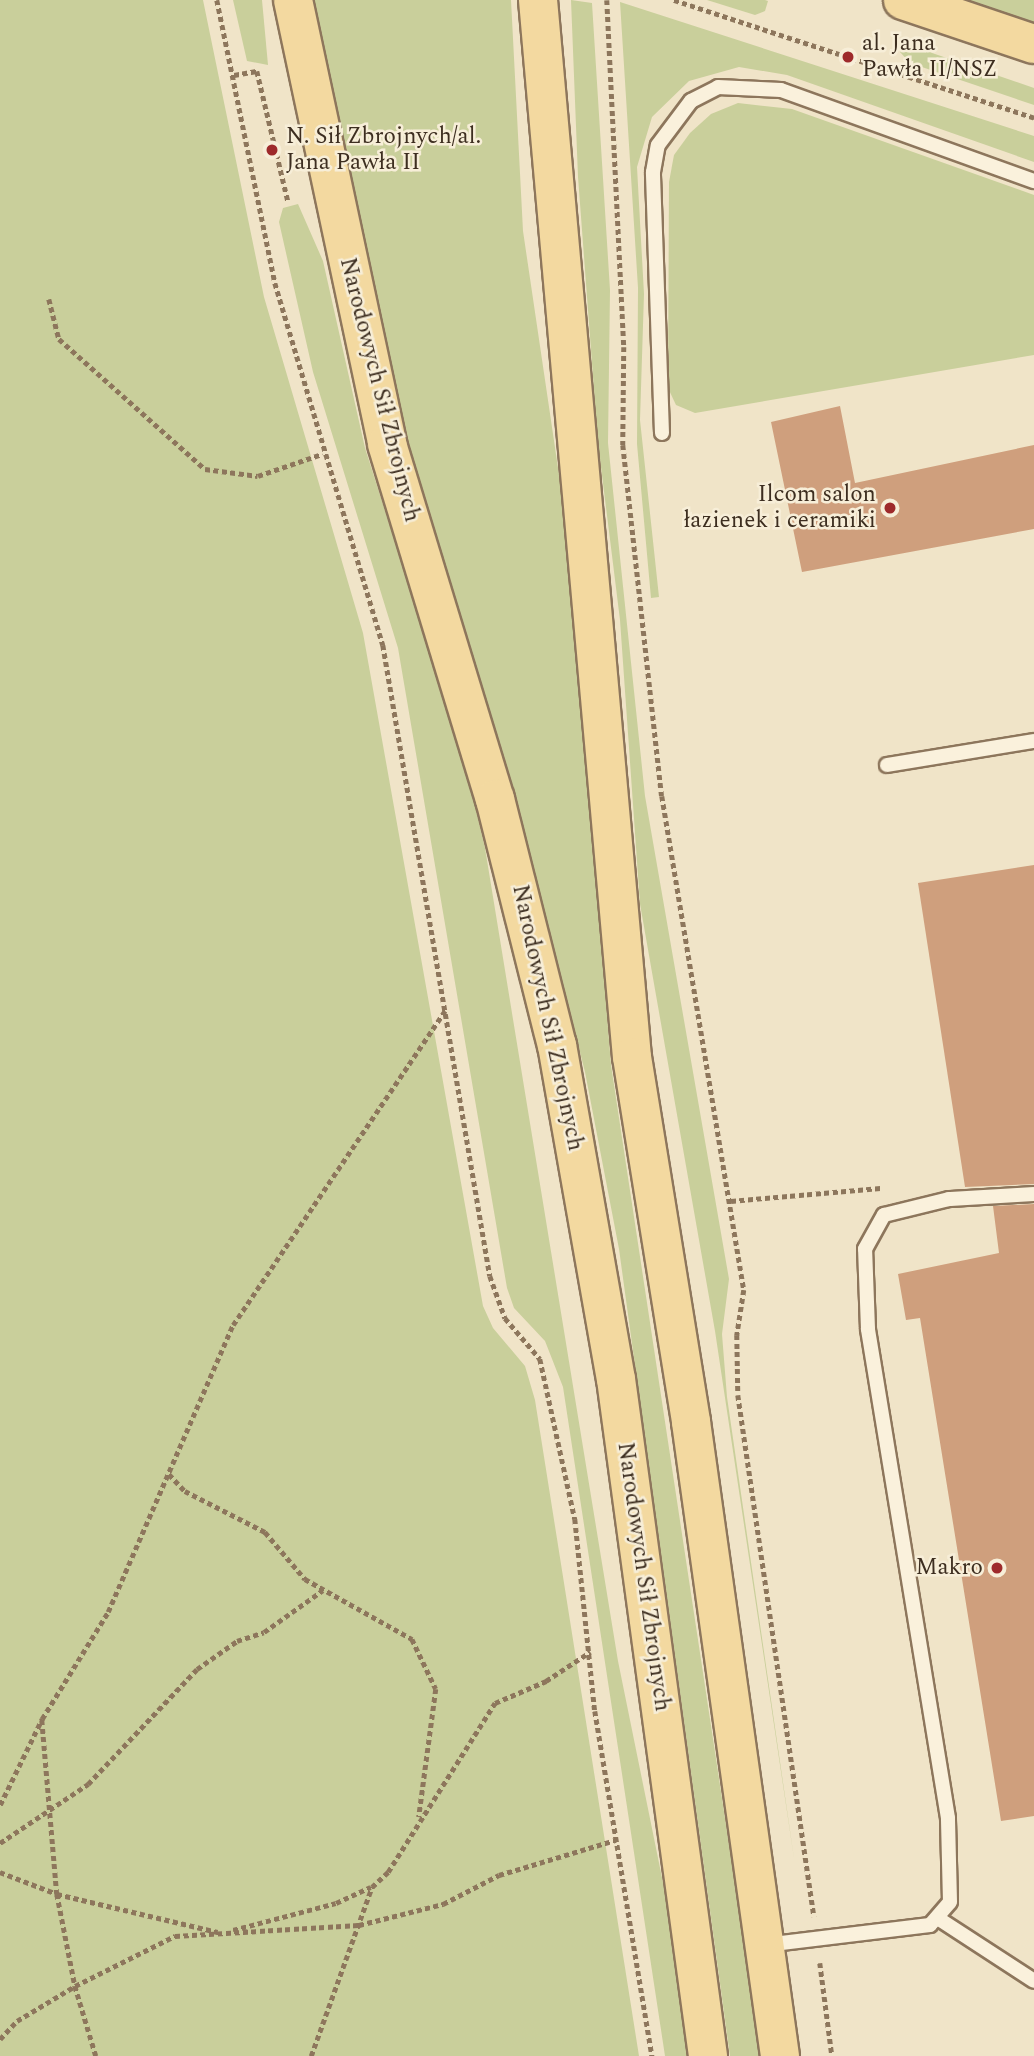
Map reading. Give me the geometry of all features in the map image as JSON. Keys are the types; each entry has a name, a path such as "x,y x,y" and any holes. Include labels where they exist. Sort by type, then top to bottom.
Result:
{"main road":[{"name":"Narodowych Sił Zbrojnych","path":"293,0 387,444 495,799 557,1045 616,1380 708,2056"},
{"path":"538,0 632,1057 691,1422 780,2056"},
{"path":"903,0 1034,44"}],"lane":[{"path":"662,433 653,172 658,145 691,101 718,87 781,90 1034,181"},
{"path":"887,765 1034,741"},
{"path":"763,1946 930,1925 939,1919 950,1902 953,1879 948,1818 863,1289 865,1249 884,1216 948,1199 1034,1194"},
{"path":"939,1919 1034,1981"}],"path":[{"path":"217,0 275,283 322,454 383,645 490,1276 505,1318 540,1359 575,1519 616,1840 652,2056"},
{"path":"607,0 624,346 623,445 662,796 744,1290 737,1335 738,1395 832,2056"},
{"path":"674,0 1034,118"},
{"path":"234,75 257,71 288,201"},
{"path":"49,299 58,339 205,469 258,476 322,454"},
{"path":"0,1805 42,1719 108,1612 257,1284 445,1010"},
{"path":"731,1201 887,1187"},
{"path":"169,1474 185,1491 265,1532 304,1579 412,1639 436,1689 419,1821"},
{"path":"0,1843 88,1784 197,1669 237,1641 264,1632 323,1590"},
{"path":"0,1872 57,1894 223,1933 336,1903 372,1886 388,1872 495,1703 546,1681 590,1652"},
{"path":"42,1719 52,1810 57,1894 75,1986 96,2056"},
{"path":"0,2039 17,2021 75,1986 175,1936 359,1925 443,1904 499,1875 616,1840"},
{"path":"311,2056 372,1886"}],"green space":[{"path":"0,0 203,0 264,297 363,633 483,1306 493,1328 525,1366 535,1400 639,2056 0,2056"},
{"path":"233,0 262,0 268,65 247,61"},
{"path":"311,0 511,0 523,231 570,549 611,1065 761,2056 730,2056 619,1249 585,1072 519,809 403,441"},
{"path":"571,0 592,3 610,290 608,443 645,796 729,1279 722,1334 727,1397 795,1865 715,1331 640,904 620,620 598,443 578,177"},
{"path":"707,0 768,1 765,11 755,15"},
{"path":"956,0 1034,0 1034,26"},
{"path":"620,2 1034,136 1034,162 787,75 739,67 689,81 652,117 637,167 644,294 640,420 659,597 651,598 637,444 638,288"},
{"path":"903,43 1034,88 1034,105 910,63 900,52"},
{"path":"738,103 792,109 1034,195 1034,355 695,413 676,405 668,388 669,182 674,155 690,133 711,114"},
{"path":"298,204 323,261 365,448 463,755 485,848 618,1661 671,1922 690,2056 665,2056 563,1387 545,1341 514,1308 507,1288 398,648 313,372 279,222 283,208"}],"building":[{"name":"Ilcom salon łazienek i ceramiki","path":"840,406 855,483 1034,445 1034,529 802,572 771,422"},
{"path":"1034,865 1034,1184 965,1187 918,883"},
{"name":"Makro","path":"1034,1204 1034,1816 1001,1821 920,1318 906,1320 898,1274 999,1253 993,1206"}],"place":[{"name":"al. Jana Pawła II/NSZ","path":"848,57"},
{"name":"N. Sił Zbrojnych/al. Jana Pawła II","path":"272,150"},
{"name":"Ilcom salon łazienek i ceramiki","path":"890,508"},
{"name":"Makro","path":"997,1568"}]}
